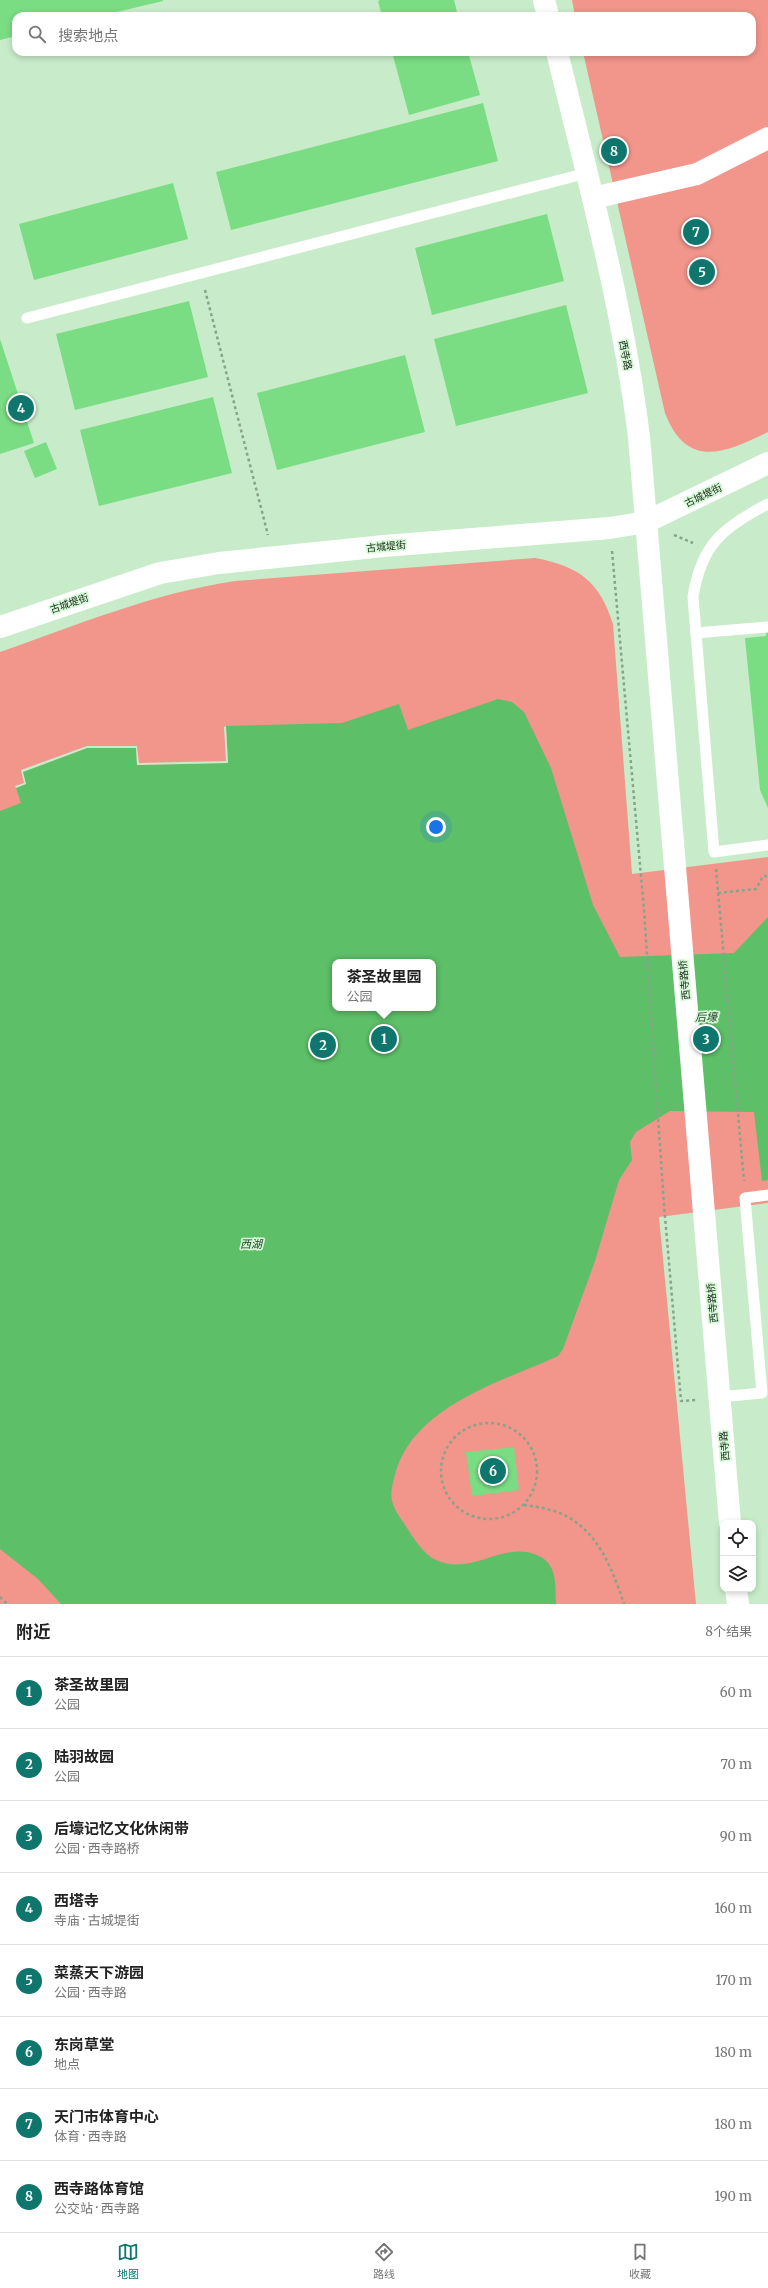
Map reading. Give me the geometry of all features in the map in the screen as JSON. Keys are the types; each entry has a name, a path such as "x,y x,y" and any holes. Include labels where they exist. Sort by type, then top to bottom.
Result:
{"street":[{"path":"544,0 547,12"},
{"name":"西寺路","path":"558,56 593,198 633,394 646,522 657,664"},
{"path":"593,198 697,174 768,138"},
{"name":"古城堤街","path":"0,627 160,574 219,563 610,528 646,522 768,463"},
{"name":"西寺路桥","path":"657,664 718,1368"},
{"name":"西寺路","path":"718,1368 719,1398 730,1520"},
{"path":"736,1592 738,1604"}],"lane":[{"path":"27,318 587,173"},
{"path":"768,504 731,525 708,550 696,579 693,597 714,852 768,845"},
{"path":"696,633 768,627"},
{"path":"719,1398 765,1393 745,1198 768,1195"}],"path":[{"path":"201,273 273,557"},
{"path":"646,522 708,550"},
{"path":"610,528 647,952 658,1124 681,1401 719,1398"},
{"path":"714,852 745,1198"},
{"path":"718,893 756,889 763,876 768,876"},
{"path":"492,1423 507,1426 520,1434 530,1446 536,1460 537,1476 533,1492 524,1504 510,1514 495,1519 479,1518 464,1512 451,1502 444,1487 441,1472 443,1456 450,1442 462,1432 476,1425 492,1423"},
{"path":"524,1504 560,1514 581,1526 601,1550 612,1569 624,1604"},
{"path":"0,1597 7,1604"}],"shaded area":[{"path":"572,0 768,0 768,432 737,446 709,452 696,450 684,443 674,431 665,413 584,56 756,56 756,12 574,12"},
{"name":"西湖","path":"535,558 550,561 576,571 586,578 602,597 613,624 632,874 768,857 768,1203 659,1217 696,1604 0,1604 0,652 116,611 175,593 235,581"}],"water":[{"name":"西湖","path":"498,699 512,702 524,712 551,768 593,905 620,957 734,953 768,917 768,1180 762,1181 754,1112 670,1111 636,1132 630,1142 632,1160 619,1180 595,1261 563,1349 558,1356 503,1379 458,1401 438,1415 420,1431 406,1449 396,1471 391,1496 394,1507 401,1519 426,1553 436,1560 450,1564 476,1562 501,1554 514,1552 526,1552 539,1556 550,1565 552,1570 555,1583 556,1604 61,1604 38,1579 0,1549 0,811 21,803 16,788 26,784 22,772 87,748 136,747 137,765 228,763 226,726 342,723 399,704 408,730"}],"pier":[{"path":"226,726 228,763 137,765 136,748 87,748 23,772 26,784 16,788 15,786 24,783 21,770 87,746 137,746 139,763 226,761 224,727"}],"building":[{"path":"0,0 163,0 117,12 12,12 12,37 0,40"},
{"path":"454,0 457,12 381,12 378,1"},
{"path":"393,56 469,56 480,95 409,115"},
{"path":"483,103 498,161 231,230 216,172"},
{"path":"173,183 188,239 34,280 19,224"},
{"path":"547,214 564,281 432,315 415,248"},
{"path":"189,301 208,377 75,410 56,334"},
{"path":"566,305 588,393 456,426 434,339"},
{"path":"0,339 34,443 0,454"},
{"path":"405,355 425,432 277,470 257,393"},
{"path":"213,397 232,473 99,506 80,430"},
{"path":"46,442 57,469 35,478 24,451"},
{"path":"767,626 768,808 760,790 745,638 766,636"},
{"path":"514,1447 519,1490 472,1496 466,1452"}],"place":[{"name":"西寺路体育馆","path":"614,151"},
{"name":"天门市体育中心","path":"696,232"},
{"name":"菜蒸天下游园","path":"702,272"},
{"name":"西塔寺","path":"21,408"},
{"name":"茶圣故里园","path":"384,1039"},
{"name":"后壕记忆文化休闲带","path":"706,1039"},
{"name":"陆羽故园","path":"323,1045"},
{"name":"东岗草堂","path":"493,1471"}],"water label":[{"name":"后壕","path":"706,1017"}]}
